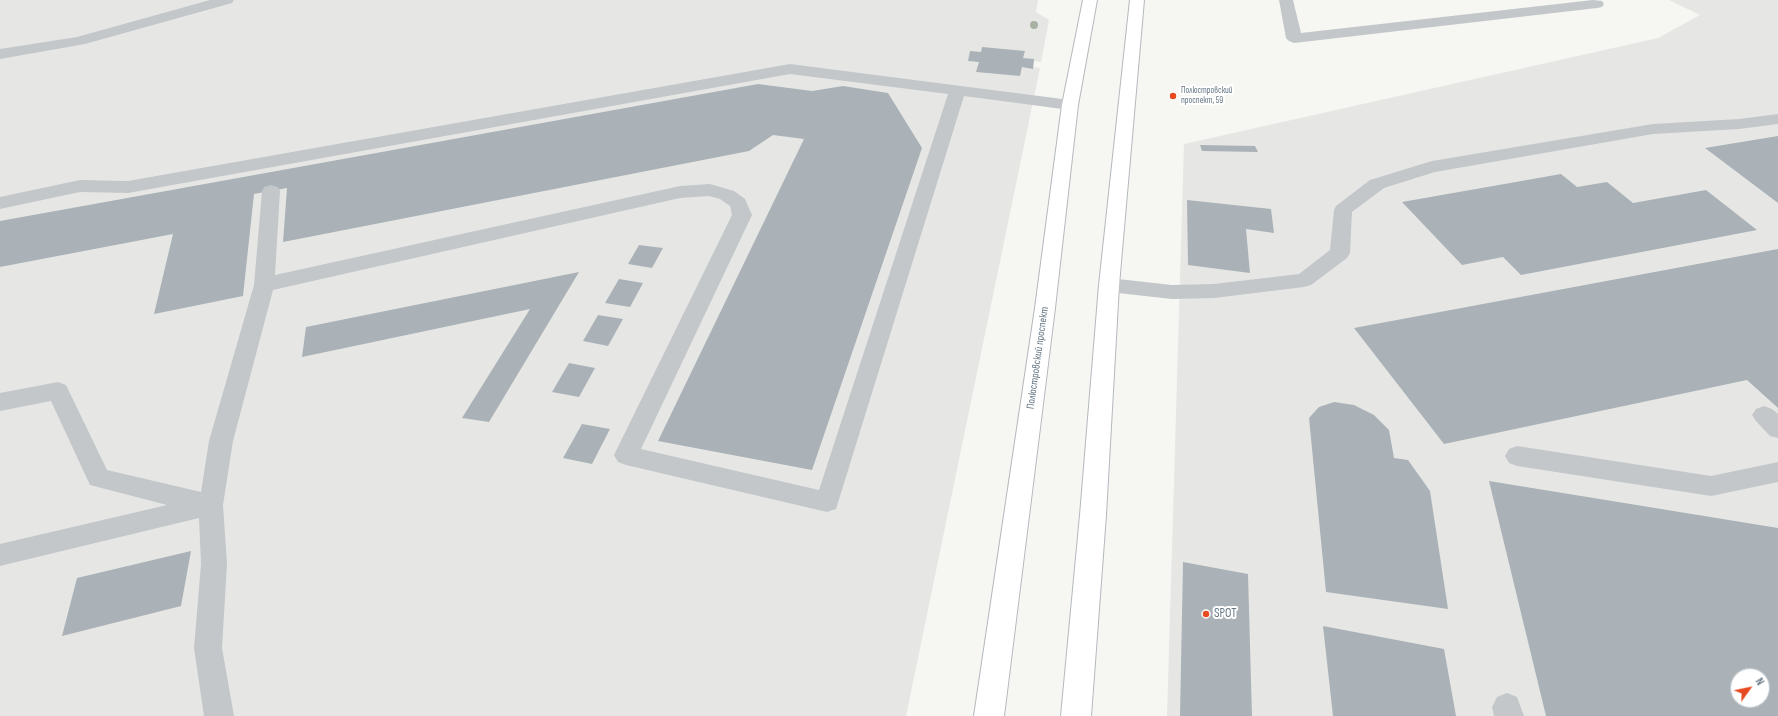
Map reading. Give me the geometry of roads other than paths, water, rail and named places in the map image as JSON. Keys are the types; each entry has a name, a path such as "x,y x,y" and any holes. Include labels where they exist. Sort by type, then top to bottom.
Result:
{"main road":[{"name":"Полюстровский проспект","path":"989,716 1045,308 1070,105 1090,0"},
{"path":"1076,716 1110,285 1137,0"}],"lane":[{"path":"0,54 79,41 227,0"},
{"path":"1286,0 1294,38 1597,4"},
{"path":"0,203 80,186 128,187 273,174 790,69 1070,105"},
{"path":"264,285 680,192 710,190 727,195 738,203 742,215 626,455 827,502 958,90"},
{"path":"1110,285 1172,292 1214,291 1304,280 1340,253 1343,210 1377,184 1432,168 1653,129 1739,124 1778,119"},
{"path":"219,716 208,648 214,564 211,505 221,441 264,285 273,174"},
{"path":"0,402 58,391 99,478 211,505"},
{"path":"1517,456 1711,486 1778,472"},
{"path":"0,555 211,505"}],"place":[{"name":"Полюстровский проспект, 59","path":"1173,96"},
{"name":"SPOT","path":"1206,614"}]}
